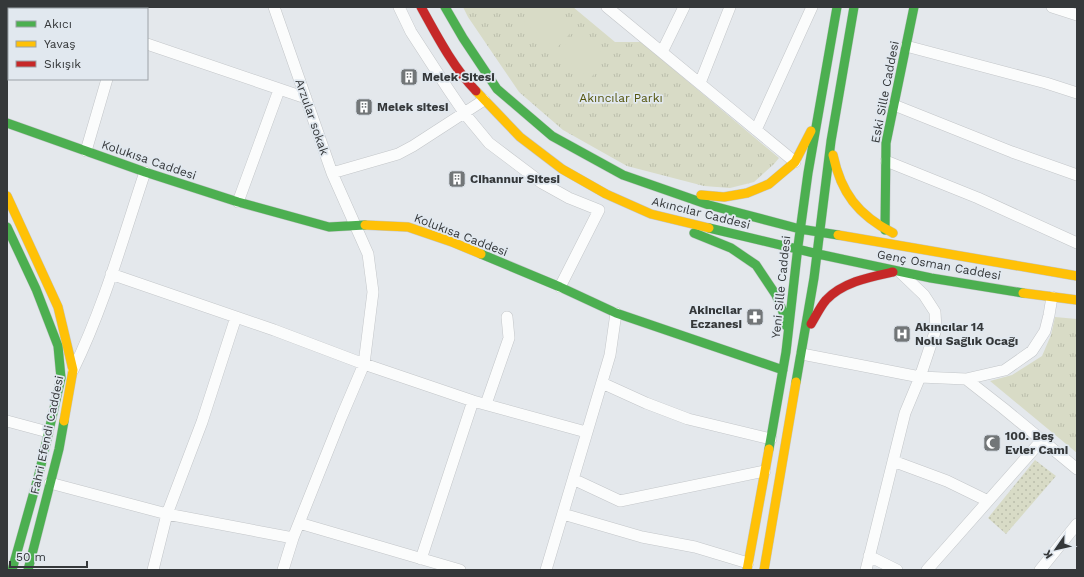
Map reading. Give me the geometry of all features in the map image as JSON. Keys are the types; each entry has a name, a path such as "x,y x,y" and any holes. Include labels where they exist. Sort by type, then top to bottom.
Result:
{"main road":[{"name":"Akıncılar Caddesi","path":"421,7 463,78 520,137 562,169 606,194 651,214 797,249"},
{"name":"Akıncılar Caddesi","path":"445,7 467,44 497,89 552,136 622,175 708,205 800,229"},
{"name":"Yeni Sille Caddesi","path":"762,476 771,439 784,370 797,249 837,7"},
{"path":"764,570 818,254 832,141 854,7"},
{"name":"Eski Sille Caddesi","path":"885,230 886,143 914,7"},
{"path":"673,193 724,197 747,193 769,184 795,162 817,121"},
{"name":"Kolukısa Caddesi","path":"7,123 145,172 238,202 329,227 355,225 408,226 452,242 560,287 616,313 784,370"},
{"path":"832,141 835,166 842,186 852,204 868,219 885,230 935,251"},
{"name":"Fahri Efendi Caddesi","path":"7,196 58,307 73,370 59,449 28,570"},
{"path":"651,214 669,224 731,248 756,265 776,295 783,312 788,341"},
{"name":"Fahri Efendi Caddesi","path":"7,227 36,289 58,346 61,378 39,474 12,570"},
{"name":"Genç Osman Caddesi","path":"800,229 1077,276"},
{"name":"Genç Osman Caddesi","path":"797,249 931,278 1077,300"},
{"path":"804,336 820,307 839,289 867,278 899,271"}],"street":[{"name":"Arzular sokak","path":"274,7 332,173 368,254 373,292 364,364 293,538 284,570"},
{"path":"399,7 411,32 465,114 489,143 542,184 569,198 599,210 560,287"},
{"path":"607,7 795,162"},
{"path":"662,52 684,7"},
{"path":"700,83 730,7"},
{"path":"756,130 812,7"},
{"path":"1052,7 1077,14"},
{"path":"148,44 306,98"},
{"path":"906,46 1046,83 1077,93"},
{"path":"86,151 108,80"},
{"path":"238,202 280,90"},
{"path":"332,173 398,154 465,114 484,100"},
{"path":"894,105 1012,152 1077,175"},
{"path":"886,161 978,198 1077,243"},
{"path":"73,370 86,344 145,172"},
{"path":"866,570 905,413 920,377 936,329 935,312 924,295 899,271"},
{"path":"111,274 236,317 364,364 486,404 586,432"},
{"path":"802,354 920,377 966,380 1005,370 1032,351 1045,331 1052,297"},
{"path":"546,570 610,354 616,313"},
{"path":"153,570 167,514 202,422 236,317"},
{"path":"486,404 509,338 507,318"},
{"path":"966,380 1003,408 1077,469"},
{"path":"602,382 646,403 688,419 771,439"},
{"path":"421,559 473,400"},
{"path":"7,421 48,432"},
{"path":"927,570 1042,440"},
{"path":"893,461 947,481 988,501"},
{"path":"563,514 642,537 694,547 745,565 762,476 620,501 573,479"},
{"path":"50,483 167,514 293,538"},
{"path":"299,523 454,569"},
{"path":"1040,570 1077,524"},
{"path":"7,545 18,548"},
{"path":"870,556 897,570"}],"green space":[{"name":"Akıncılar Parkı","path":"463,7 573,7 615,42 641,42 779,158 754,182 730,188 704,186 627,166 563,130 519,92 468,17"},
{"path":"538,7 548,7 574,29 556,49 524,22"},
{"path":"576,31 607,57 590,79 559,53"},
{"path":"1055,317 1077,319 1077,453 990,381 1012,375 1042,356 1051,335"},
{"path":"1035,460 1056,476 1006,534 988,518"}],"traffic: fast":[{"path":"445,7 463,38 497,89 552,136 623,175 709,205 800,229 838,235"},
{"path":"769,449 786,352 808,173 837,7"},
{"path":"796,382 814,278 831,141 854,7"},
{"path":"885,230 886,143 914,7"},
{"path":"7,123 145,172 238,202 329,227 365,225"},
{"path":"7,227 36,289 58,346 61,378 39,474 12,570"},
{"path":"709,228 818,254 931,278 1023,293"},
{"path":"694,233 731,248 756,265 776,295 783,312 785,325"},
{"path":"481,254 560,287 616,313 783,370"},
{"path":"28,570 59,449 64,421"}],"traffic: slow":[{"path":"476,91 520,137 562,169 606,194 651,214 709,228"},
{"path":"701,195 724,197 747,193 769,184 795,162 811,131"},
{"path":"833,155 836,169 841,181 853,202 870,219 893,233"},
{"path":"7,196 58,307 73,370 64,421"},
{"path":"365,225 408,227 481,254"},
{"path":"838,235 1077,276"},
{"path":"1023,293 1077,300"},
{"path":"764,570 796,382"},
{"path":"747,570 769,449"}],"traffic: jam":[{"path":"421,7 453,62 476,91"},
{"path":"811,324 826,300 840,289 857,281 893,272"}],"place":[{"name":"Melek Sitesi","path":"409,77"},
{"name":"Melek sitesi","path":"364,107"},
{"name":"Cihannur Sitesi","path":"457,179"},
{"name":"Akincilar Eczanesi","path":"755,317"},
{"name":"Akıncılar 14 Nolu Sağlık Ocağı","path":"902,334"},
{"name":"100. Beş Evler Cami","path":"992,443"}]}
